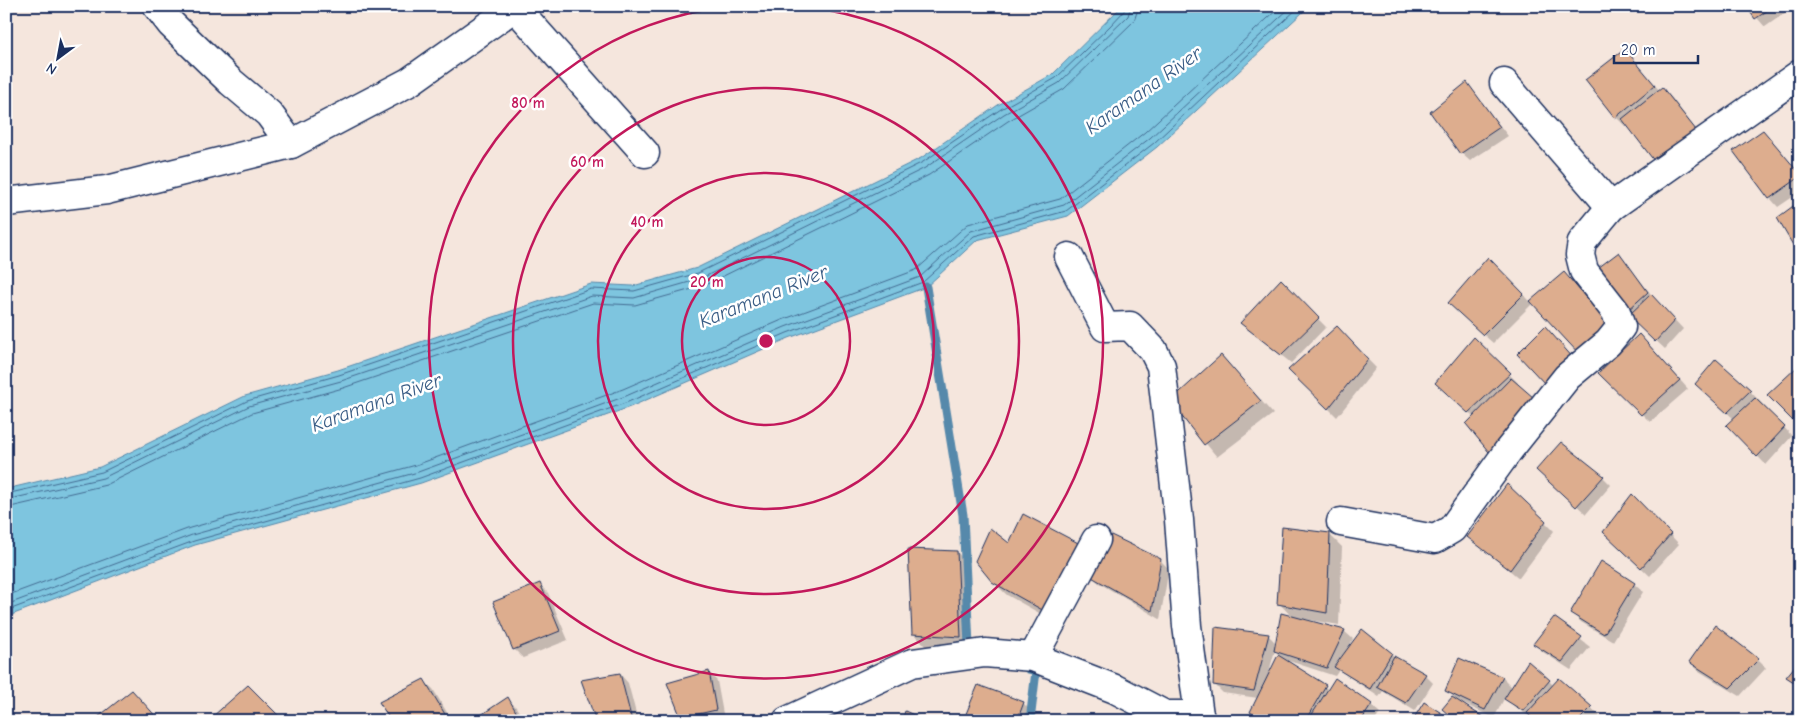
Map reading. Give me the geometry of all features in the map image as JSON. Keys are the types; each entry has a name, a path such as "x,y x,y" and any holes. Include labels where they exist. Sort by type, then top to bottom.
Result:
{"street":[{"path":"157,6 171,24 231,82 269,114 291,144"},
{"path":"6,202 107,190 291,144 409,82 515,7 645,153"},
{"path":"1342,522 1435,540 1452,529 1508,451 1567,376 1608,343 1620,327 1616,312 1591,283 1584,271 1580,255 1582,242 1611,208 1800,74"},
{"path":"1504,83 1611,208"},
{"path":"787,721 912,664 984,653 1033,657 1115,689 1166,715 1200,718 1187,626 1179,520 1161,366 1153,350 1130,326 1105,327 1069,256"},
{"path":"1033,657 1096,540"}],"water":[{"name":"Karamana River","path":"1122,6 1306,6 1303,12 1157,147 1068,216 977,240 926,287 789,338 630,407 421,483 195,545 6,617 6,489 100,467 245,396 338,370 591,284 633,286 697,268 921,158 998,105 1053,74"}],"building":[{"path":"1746,6 1774,6 1755,19"},
{"path":"1625,49 1655,85 1615,118 1585,80"},
{"path":"1467,82 1500,127 1460,154 1430,112"},
{"path":"1662,87 1696,130 1655,162 1622,119"},
{"path":"1763,130 1800,174 1800,177 1769,199 1733,151"},
{"path":"1800,201 1800,257 1777,218"},
{"path":"1619,252 1648,292 1627,311 1594,271"},
{"path":"1488,257 1524,294 1483,335 1448,303"},
{"path":"1564,272 1611,327 1581,356 1530,301"},
{"path":"1281,279 1319,318 1281,355 1240,323"},
{"path":"1651,294 1675,320 1655,342 1628,316"},
{"path":"1337,326 1368,359 1328,409 1288,370"},
{"path":"1545,326 1574,359 1546,385 1517,354"},
{"path":"1639,334 1680,380 1641,415 1598,373"},
{"path":"1474,337 1511,373 1468,413 1435,383"},
{"path":"1221,355 1261,401 1204,445 1170,401"},
{"path":"1716,359 1751,390 1727,413 1695,384"},
{"path":"1798,366 1800,368 1800,428 1767,395"},
{"path":"1511,378 1534,398 1493,457 1466,424"},
{"path":"1755,398 1785,427 1757,457 1726,425"},
{"path":"1561,442 1604,476 1576,507 1536,470"},
{"path":"1507,484 1546,521 1510,570 1467,537"},
{"path":"1632,494 1671,534 1641,568 1603,532"},
{"path":"1023,514 1082,545 1046,612 992,582 975,561 990,528 1009,543"},
{"path":"1282,527 1330,533 1327,613 1277,604"},
{"path":"1111,535 1161,559 1152,611 1088,575"},
{"path":"908,549 957,551 961,637 912,634"},
{"path":"1601,561 1635,583 1604,634 1570,613"},
{"path":"540,583 560,631 513,650 493,602"},
{"path":"1281,613 1345,630 1327,668 1274,651"},
{"path":"1554,617 1582,637 1562,662 1533,644"},
{"path":"1715,625 1759,659 1730,688 1689,662"},
{"path":"1215,627 1269,634 1254,691 1213,685"},
{"path":"1362,629 1392,653 1370,689 1334,667"},
{"path":"1278,655 1326,685 1305,721 1263,721 1250,712"},
{"path":"1394,656 1426,674 1406,703 1377,687"},
{"path":"1459,658 1503,677 1485,710 1445,691"},
{"path":"1800,660 1800,686 1786,677"},
{"path":"1528,661 1550,680 1523,711 1504,699"},
{"path":"709,671 716,710 681,718 667,683"},
{"path":"620,673 632,721 596,721 581,680"},
{"path":"1335,678 1372,704 1361,721 1319,721 1311,716"},
{"path":"1559,678 1592,707 1578,721 1535,721 1527,713"},
{"path":"424,679 449,721 391,721 379,702"},
{"path":"248,685 284,721 215,721 212,717"},
{"path":"978,685 1024,702 1017,721 963,721"},
{"path":"132,690 160,721 93,721"},
{"path":"508,697 521,721 472,721"},
{"path":"1452,697 1489,721 1456,721 1442,709"},
{"path":"1424,702 1454,721 1412,721"},
{"path":"905,711 927,721 902,721"}],"waterway":[{"path":"926,287 963,515 969,646"},
{"path":"1028,669 1036,671 1030,721"}]}
